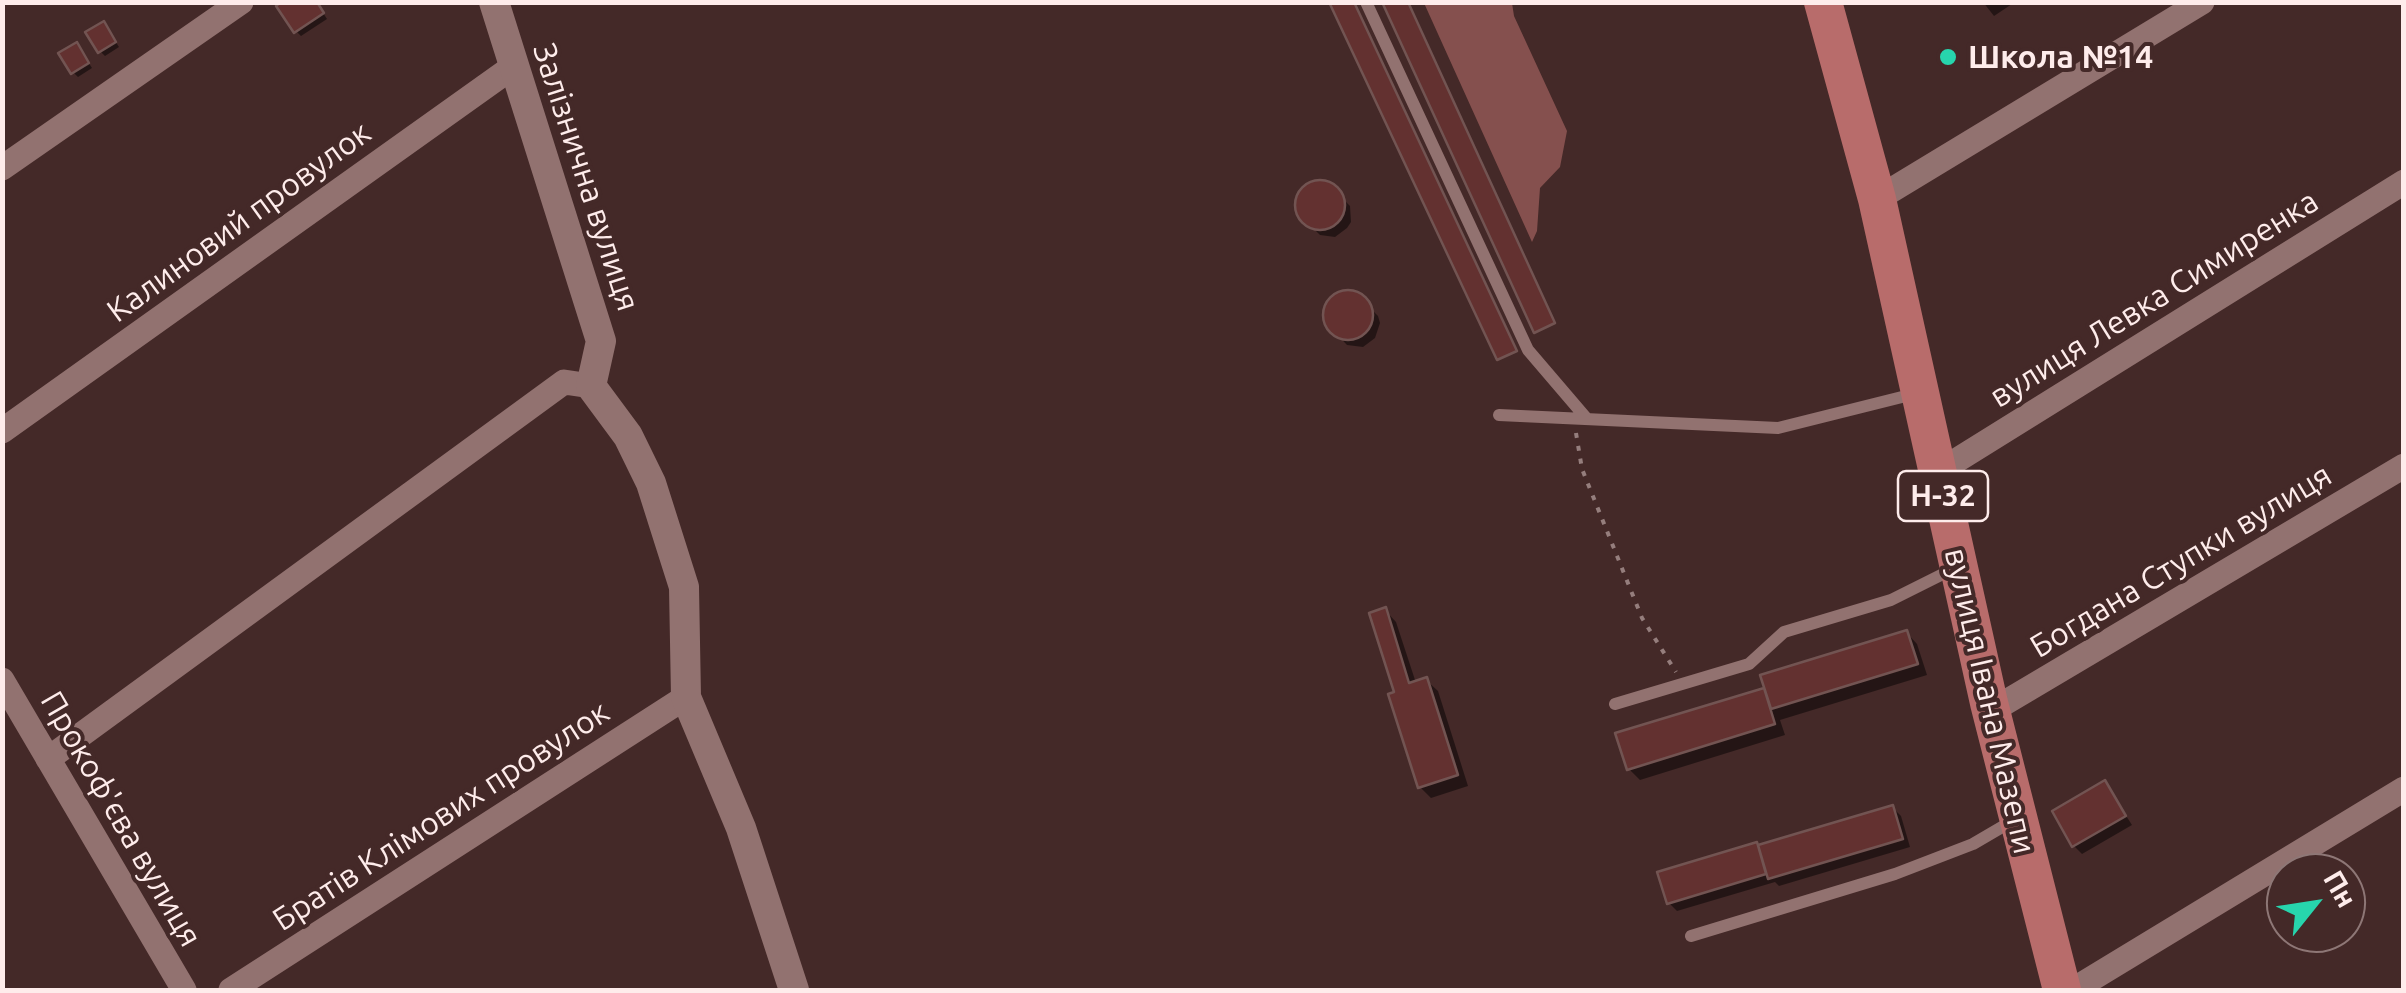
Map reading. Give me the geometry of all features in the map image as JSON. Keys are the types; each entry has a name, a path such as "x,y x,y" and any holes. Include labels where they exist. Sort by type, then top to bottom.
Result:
{"main road":[{"name":"вулиця Івана Мазепи","path":"1824,2 1876,199 2016,819 2062,990"}],"street":[{"path":"2,168 242,2"},
{"name":"Залізнична вулиця","path":"494,2 601,341 592,386"},
{"path":"1876,199 2202,2"},
{"name":"Калиновий провулок","path":"2,431 514,66"},
{"name":"вулиця Левка Симиренка","path":"1938,472 2404,182"},
{"path":"48,759 564,382 592,386 628,436 651,483 684,587 686,697 742,828 794,990"},
{"name":"Богдана Ступки вулиця","path":"1991,711 2404,466"},
{"name":"Прокоф'єва вулиця","path":"2,680 184,990"},
{"name":"Братів Клімових провулок","path":"231,990 686,697"},
{"path":"2073,990 2404,789"}],"lane":[{"path":"1366,2 1528,350 1580,419"},
{"path":"1499,415 1778,428 1920,392"},
{"path":"1615,704 1750,664 1784,632 1891,600 1959,566"},
{"path":"1691,936 1895,874 1974,844 2016,819"}],"path":[{"path":"1580,419 1582,469 1642,618 1684,684"}],"shaded area":[{"path":"1424,3 1512,3 1514,16 1567,131 1560,167 1540,188 1537,231 1532,242"}],"building":[{"path":"281,2 317,2 324,13 294,33 276,6"},
{"path":"1329,2 1354,2 1517,351 1497,360"},
{"path":"1382,2 1408,2 1555,323 1534,333"},
{"path":"104,21 116,42 98,53 85,32"},
{"path":"77,42 89,63 71,74 58,53"},
{"path":"1320,180 1337,188 1345,205 1337,222 1320,230 1303,222 1295,205 1303,188"},
{"path":"1348,290 1365,298 1373,315 1365,332 1348,340 1331,332 1323,315 1331,298"},
{"path":"1386,607 1409,683 1427,677 1458,775 1418,788 1388,694 1394,692 1369,613"},
{"path":"1907,630 1918,664 1771,709 1760,675"},
{"path":"1764,688 1775,724 1627,770 1615,733"},
{"path":"2105,780 2126,816 2072,847 2052,811"},
{"path":"1893,805 1903,839 1768,879 1758,845"},
{"path":"1757,842 1766,874 1667,904 1657,872"}],"place":[{"name":"Школа №14","path":"1948,57"}]}
